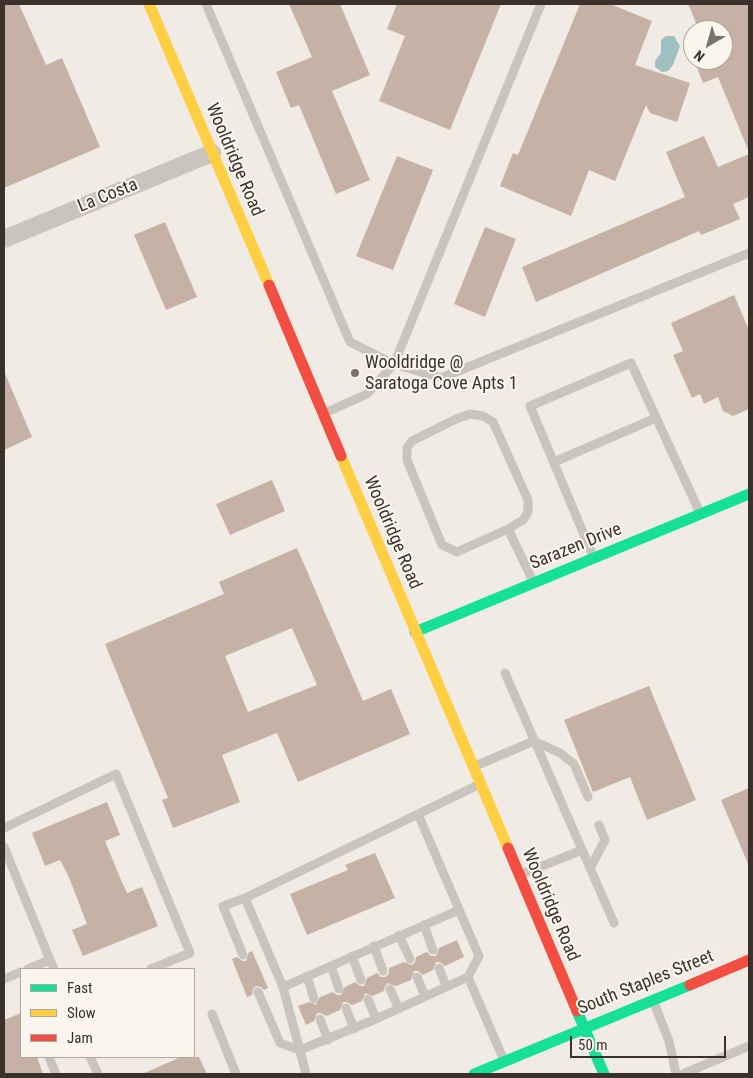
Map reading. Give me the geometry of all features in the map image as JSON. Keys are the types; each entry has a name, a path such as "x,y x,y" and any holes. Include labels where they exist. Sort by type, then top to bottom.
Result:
{"main road":[{"name":"Wooldridge Road","path":"149,4 604,1074"},
{"name":"Sarazen Drive","path":"415,632 749,494"},
{"name":"South Staples Street","path":"474,1074 583,1027 749,960"}],"street":[{"name":"La Costa","path":"4,239 212,153"}],"lane":[{"path":"206,4 350,342 394,364 441,378 749,253"},
{"path":"322,414 367,394 394,364 541,4"},
{"path":"594,558 530,406 631,364 700,514"},
{"path":"470,414 483,416 492,422 528,500 528,512 524,520 508,529 457,552 442,544 408,460 407,448 412,441 470,414"},
{"path":"554,462 656,418"},
{"path":"508,529 534,584"},
{"path":"505,674 614,923"},
{"path":"473,768 534,741 560,753 574,764 588,796"},
{"path":"4,828 116,774 190,954 154,968"},
{"path":"243,955 223,906 244,898 480,784"},
{"path":"258,992 280,1043 300,1050 354,1029 468,977 479,956 418,814"},
{"path":"590,868 605,840 599,825"},
{"path":"4,848 54,968"},
{"path":"519,875 582,850"},
{"path":"244,898 283,987 306,1074"},
{"path":"283,987 460,910"},
{"path":"424,925 433,950"},
{"path":"399,935 410,959"},
{"path":"374,946 383,971"},
{"path":"352,956 361,980"},
{"path":"30,968 50,960"},
{"path":"331,966 340,989"},
{"path":"439,968 446,986"},
{"path":"4,980 20,972"},
{"path":"307,976 314,1000"},
{"path":"417,977 425,996"},
{"path":"468,977 504,1061"},
{"path":"390,989 399,1009"},
{"path":"368,999 376,1019"},
{"path":"652,999 669,1041 676,1074"},
{"path":"346,1008 354,1029"},
{"path":"212,1014 236,1074"},
{"path":"320,1019 328,1040"},
{"path":"683,1074 749,1046"},
{"path":"49,1058 56,1074"},
{"path":"90,1058 98,1074"}],"water":[{"path":"666,36 674,36 680,46 673,65 668,71 662,72 655,67 655,61 661,53 661,40"}],"building":[{"path":"4,4 19,4 46,65 62,58 100,147 4,188"},
{"path":"289,4 340,4 370,75 332,91 370,180 336,194 299,105 291,108 276,72 312,57"},
{"path":"397,4 501,4 450,130 379,101 405,36 387,29"},
{"path":"580,4 610,4 652,21 635,65 690,83 677,122 650,113 646,105 615,181 589,170 571,216 500,186 513,153 518,155"},
{"path":"688,4 749,4 749,152 718,77 703,83 698,70 733,70 733,20 695,20"},
{"path":"704,136 718,167 749,154 749,197 733,204 740,219 701,235 699,231 536,302 522,267 685,197 666,152"},
{"path":"397,156 433,170 393,270 356,256"},
{"path":"165,222 197,297 166,310 134,235"},
{"path":"485,227 516,239 485,317 454,304"},
{"path":"734,295 749,330 749,409 733,416 723,411 718,397 704,404 700,394 692,398 673,355 683,351 671,323"},
{"path":"4,371 32,437 4,450"},
{"path":"272,480 285,511 230,535 216,504"},
{"path":"297,548 363,701 391,689 410,734 298,782 277,733 222,755 240,802 173,828 162,800 168,798 105,644 224,594 219,582","holes":["292,628 317,685 248,712 225,656"]},
{"path":"649,686 696,800 647,820 630,777 593,792 564,720"},
{"path":"749,788 749,866 721,800"},
{"path":"107,802 120,835 105,841 121,880 127,893 142,887 158,926 83,956 72,930 87,924 68,875 60,860 45,866 32,833"},
{"path":"375,853 395,898 307,935 290,894 348,870 345,865"},
{"path":"457,940 464,957 445,966 440,962 436,962 433,970 423,975 418,971 414,971 411,980 396,986 388,983 384,991 373,996 365,993 362,1001 352,1005 343,1002 340,1010 326,1016 317,1013 314,1021 306,1025 298,1006 309,1002 316,1005 320,997 333,992 341,995 345,987 355,982 360,986 364,986 367,978 377,973 381,977 386,977 389,973 389,968 404,962 412,965 416,957 427,952 431,956 436,956 439,948"},
{"path":"252,951 268,988 264,990 256,986 253,989 252,995 247,997 232,959 237,957 242,961 246,961 249,952"},
{"path":"20,1013 20,1058 37,1058 43,1074 4,1074 4,1020"},
{"path":"199,1057 207,1074 142,1074 179,1058"}],"traffic: fast":[{"path":"415,632 749,494"},
{"path":"474,1074 690,985"},
{"path":"577,1011 604,1074"}],"traffic: slow":[{"path":"149,4 269,285"},
{"path":"341,456 508,848"}],"traffic: jam":[{"path":"269,285 341,456"},
{"path":"508,848 577,1011"},
{"path":"690,985 749,960"}],"place":[{"name":"Wooldridge @ Saratoga Cove Apts 1","path":"355,373"}]}
